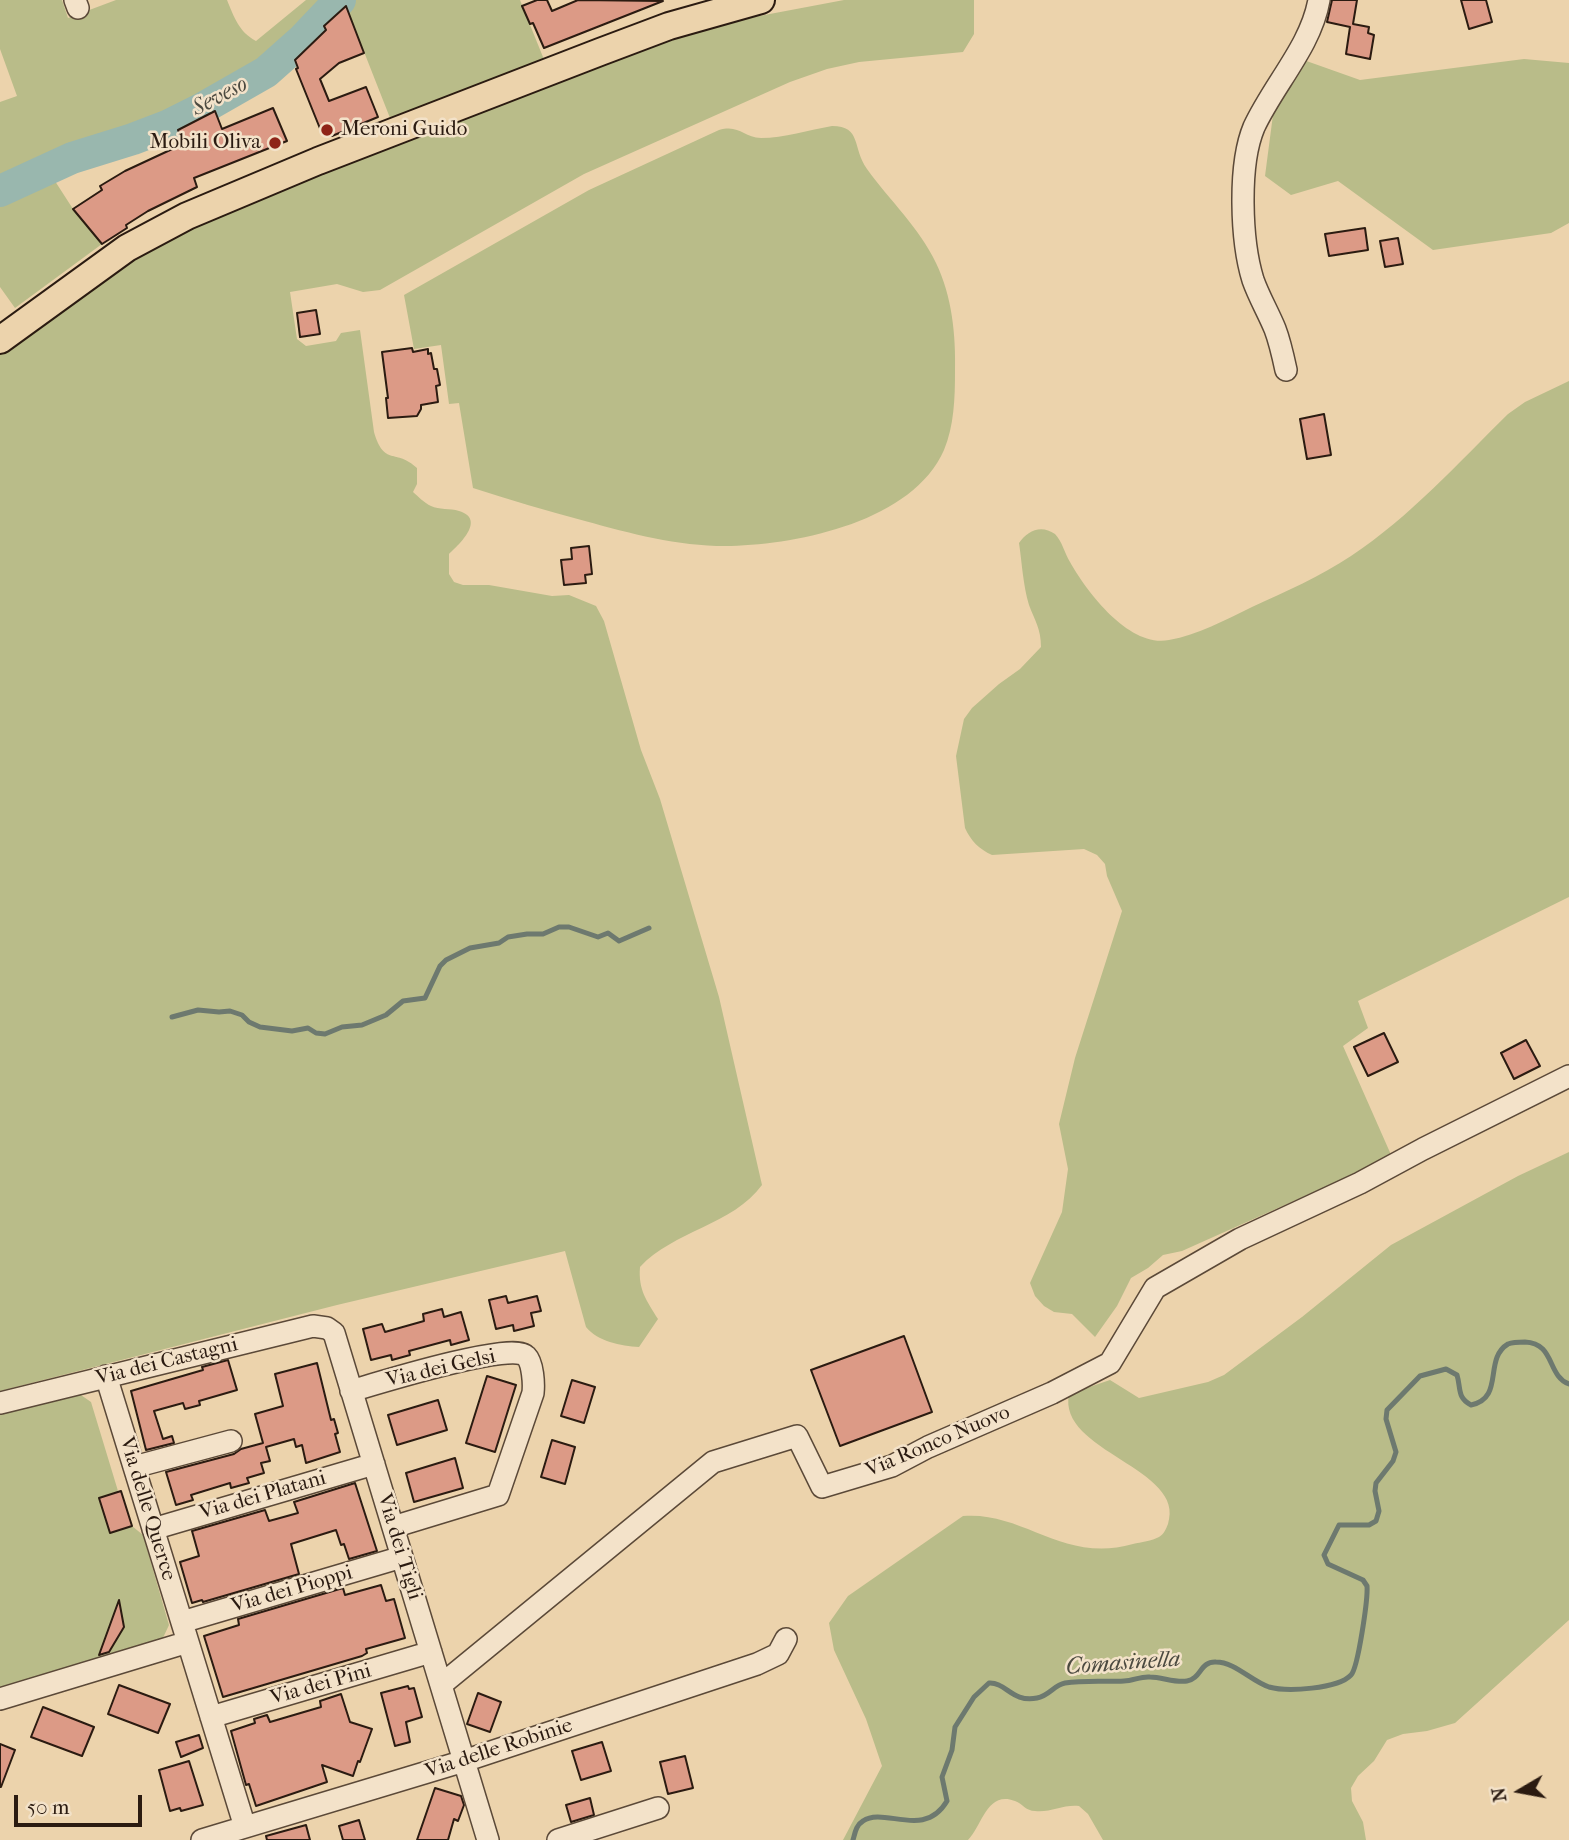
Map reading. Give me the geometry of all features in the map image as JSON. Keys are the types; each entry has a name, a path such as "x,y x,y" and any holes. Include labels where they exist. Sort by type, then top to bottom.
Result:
{"main road":[{"path":"0,340 127,248 187,216 343,151 669,26 761,0"}],"street":[{"path":"1286,370 1275,328 1260,300 1249,265 1244,206 1245,172 1254,129 1282,75 1311,29 1319,0"},
{"name":"Via Ronco Nuovo","path":"441,1685 713,1462 796,1436 822,1487 892,1466 928,1447 1041,1398 1110,1363 1155,1287 1240,1239 1360,1183 1569,1076"},
{"name":"Via dei Castagni","path":"0,1403 313,1326 334,1332"},
{"name":"Via dei Tigli","path":"334,1332 488,1840"},
{"name":"Via dei Gelsi","path":"351,1391 473,1357 520,1353 528,1358 533,1393 498,1495 393,1527"},
{"name":"Via delle Querce","path":"106,1376 245,1827"},
{"path":"134,1467 231,1441"},
{"name":"Via dei Platani","path":"153,1529 374,1464"},
{"name":"Via dei Pioppi","path":"185,1632 402,1557"},
{"path":"0,1699 185,1632"},
{"name":"Via delle Robinie","path":"202,1840 464,1761 757,1664 778,1654 786,1639"},
{"name":"Via dei Pini","path":"211,1717 431,1653"},
{"path":"558,1840 658,1808"}],"green space":[{"path":"0,0 62,0 68,18 116,0 227,0 241,29 256,41 306,0 326,0 273,50 235,78 193,103 143,124 63,150 0,181 0,102 17,96 0,49"},
{"path":"353,0 520,0 545,62 392,123 346,6"},
{"path":"844,0 974,0 974,34 963,52 859,62 827,69 790,82 584,174 380,290 363,292 337,284 290,292 297,339 306,346 336,341 341,333 360,330 374,432 382,450 410,462 417,468 417,484 413,492 428,505 459,511 470,520 468,532 449,554 449,574 454,582 552,596 569,595 596,606 604,621 641,750 660,799 719,997 762,1185 750,1199 735,1210 669,1245 640,1267 642,1289 658,1319 639,1347 610,1342 596,1336 586,1327 565,1251 337,1305 0,1391 0,353 113,271 213,215 629,51 738,20"},
{"path":"1298,58 1360,80 1524,59 1569,63 1569,223 1551,233 1433,250 1338,181 1291,195 1265,176 1274,107"},
{"path":"832,126 842,127 852,134 867,169 929,250 946,289 955,344 953,412 944,450 929,474 907,495 852,524 789,540 731,546 675,542 639,535 473,488 459,403 449,404 441,345 414,349 404,295 589,190 719,130 731,129 770,138"},
{"path":"53,178 73,209 102,244 15,308 0,287 0,203"},
{"path":"1569,381 1569,897 1358,1001 1368,1028 1343,1046 1392,1157 1182,1251 1163,1255 1131,1278 1117,1306 1095,1337 1072,1314 1054,1312 1044,1306 1035,1296 1030,1283 1062,1212 1068,1169 1059,1124 1075,1058 1122,911 1107,876 1105,864 1097,855 1084,849 992,855 976,844 965,828 956,756 964,719 972,708 1020,669 1041,647 1039,630 1025,590 1019,543 1035,530 1050,531 1057,537 1087,588 1125,627 1154,640 1190,635 1303,583 1351,556 1413,507 1508,414 1525,402"},
{"path":"1569,1152 1569,1620 1455,1723 1387,1740 1374,1761 1358,1776 1351,1788 1352,1801 1363,1822 1366,1840 1103,1840 1088,1814 1079,1806 1035,1811 1006,1799 998,1800 986,1811 968,1840 843,1840 882,1766 866,1719 834,1650 829,1623 848,1596 963,1516 1005,1521 1065,1543 1085,1547 1108,1548 1159,1537 1168,1524 1169,1505 1159,1488 1082,1431 1071,1414 1069,1394 1110,1380 1139,1398 1208,1382 1224,1375 1302,1317 1391,1245 1518,1176"},
{"path":"78,1393 91,1402 118,1491 121,1491 132,1526 143,1535 169,1625 162,1640 0,1689 0,1413"}],"building":[{"path":"537,0 547,0 552,11 578,0 663,1 544,48 522,6"},
{"path":"1332,0 1357,0 1353,24 1369,27 1368,33 1374,35 1370,59 1346,54 1350,27 1327,22"},
{"path":"1461,0 1486,0 1492,22 1469,29"},
{"path":"346,6 364,53 339,63 320,79 329,101 366,87 378,117 332,136 321,131 296,69 295,60 326,30 324,26"},
{"path":"273,108 287,141 194,178 197,187 148,211 102,244 73,209 102,190 100,186 125,171 183,144 178,130 215,111 222,129"},
{"path":"1365,228 1368,250 1329,256 1325,234"},
{"path":"1398,238 1403,264 1385,267 1380,241"},
{"path":"316,310 320,334 300,337 297,313"},
{"path":"412,348 413,352 428,349 428,354 431,353 440,385 436,386 438,402 421,405 417,416 388,418 382,352"},
{"path":"1324,414 1331,455 1307,459 1300,419"},
{"path":"589,546 592,574 585,575 586,583 564,585 561,560 572,559 571,548"},
{"path":"1384,1033 1398,1062 1368,1076 1354,1047"},
{"path":"1526,1040 1540,1066 1514,1079 1501,1053"},
{"path":"506,1296 508,1303 537,1296 541,1311 531,1313 534,1326 514,1331 513,1325 496,1329 489,1300"},
{"path":"442,1309 444,1317 461,1312 469,1340 451,1345 450,1340 409,1351 410,1355 392,1360 391,1355 371,1360 363,1329 382,1324 385,1332 424,1321 423,1314"},
{"path":"904,1336 932,1412 840,1446 811,1370"},
{"path":"228,1360 237,1390 199,1401 200,1405 185,1409 183,1403 154,1411 163,1439 172,1436 174,1443 146,1450 131,1391"},
{"path":"317,1363 331,1420 334,1419 338,1433 335,1434 340,1452 306,1463 302,1445 296,1447 294,1439 266,1447 270,1461 261,1463 264,1473 247,1478 249,1483 231,1488 230,1483 191,1495 193,1500 176,1505 166,1472 234,1454 241,1449 263,1443 255,1414 283,1406 275,1374"},
{"path":"487,1376 516,1385 495,1452 466,1443"},
{"path":"572,1380 595,1387 584,1423 561,1416"},
{"path":"438,1400 447,1430 397,1445 388,1415"},
{"path":"552,1440 575,1447 565,1484 541,1477"},
{"path":"455,1458 463,1488 414,1502 406,1473"},
{"path":"355,1483 377,1551 349,1559 336,1530 291,1544 299,1574 192,1603 180,1562 199,1556 192,1531 265,1510 269,1521 298,1513 294,1502"},
{"path":"121,1491 132,1526 110,1533 99,1498"},
{"path":"381,1585 386,1601 394,1599 405,1638 366,1649 367,1653 362,1656 223,1697 204,1636 239,1625 238,1619 343,1588 345,1595"},
{"path":"119,1600 124,1627 109,1652 99,1655"},
{"path":"119,1685 170,1704 158,1733 108,1714"},
{"path":"408,1686 409,1689 414,1688 422,1717 406,1722 410,1742 395,1746 381,1693"},
{"path":"478,1693 501,1702 490,1732 467,1724"},
{"path":"341,1694 350,1722 372,1729 353,1776 322,1765 327,1782 256,1806 249,1784 246,1785 231,1731 255,1723 254,1719 267,1715 270,1722 321,1707 320,1701"},
{"path":"43,1707 94,1727 82,1756 31,1737"},
{"path":"199,1735 203,1748 181,1757 176,1742"},
{"path":"602,1742 611,1771 581,1780 572,1751"},
{"path":"0,1744 15,1750 1,1787 0,1787"},
{"path":"685,1756 693,1788 668,1794 660,1762"},
{"path":"189,1761 203,1805 170,1811 159,1770"},
{"path":"435,1788 461,1796 464,1805 458,1821 454,1819 448,1840 417,1840"},
{"path":"590,1798 594,1815 571,1822 566,1805"},
{"path":"359,1820 365,1840 343,1840 339,1826"},
{"path":"306,1825 310,1840 267,1840 266,1836"}],"waterway":[{"name":"Seveso","path":"0,191 72,158 133,139 203,108 266,72 302,40 340,0"},
{"path":"172,1017 198,1010 230,1011 242,1015 260,1027 292,1031 308,1028 325,1034 342,1027 362,1025 386,1015 403,1001 425,998 440,966 470,948 499,943 508,937 543,934 559,927 569,927 598,937 608,933 619,941 649,928"},
{"name":"Comasinella","path":"853,1840 859,1825 872,1817 916,1821 938,1812 947,1801 942,1777 952,1750 955,1727 974,1697 989,1683 1028,1699 1045,1695 1061,1684 1072,1682 1127,1681 1147,1677 1192,1680 1211,1662 1230,1665 1269,1687 1312,1688 1344,1680 1351,1675 1357,1660 1367,1586 1363,1580 1328,1564 1324,1555 1339,1525 1369,1525 1376,1521 1379,1511 1376,1483 1393,1461 1396,1452 1386,1419 1387,1410 1420,1376 1446,1369 1457,1375 1461,1396 1467,1402 1471,1405 1481,1401 1488,1395 1491,1387 1496,1359 1508,1344 1514,1342 1535,1344 1541,1348 1557,1374 1569,1384"}],"place":[{"name":"Meroni Guido","path":"327,130"},
{"name":"Mobili Oliva","path":"275,143"}]}
